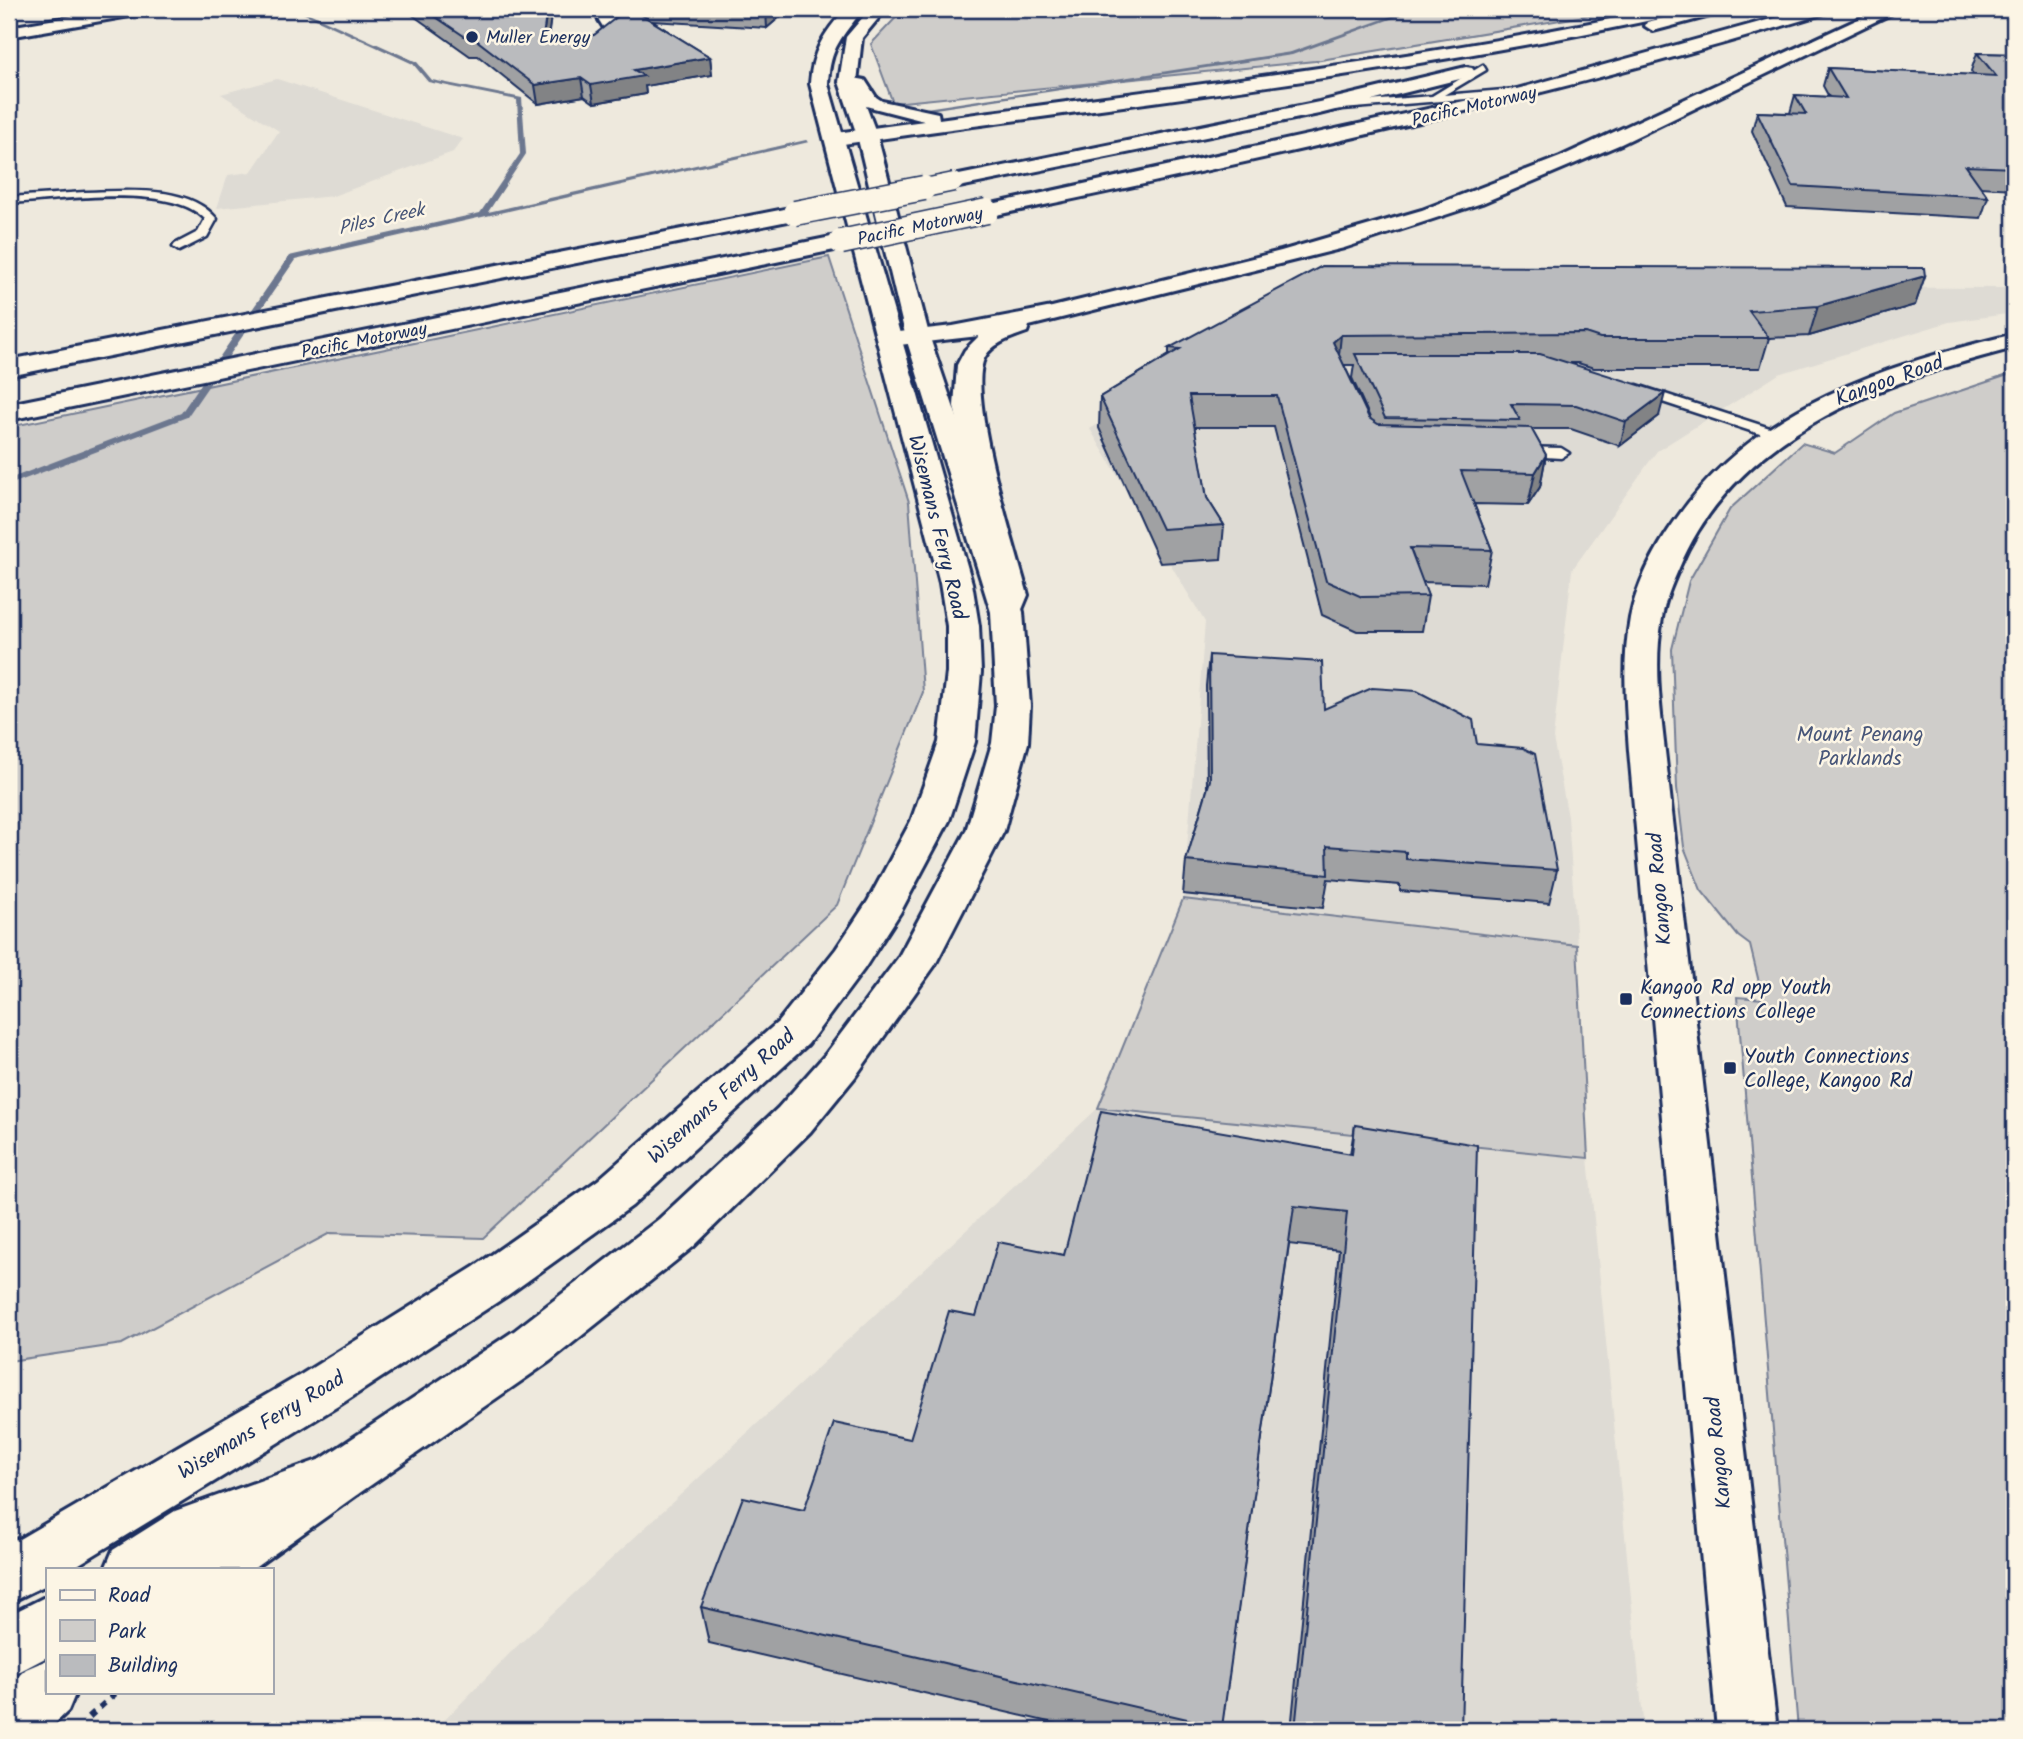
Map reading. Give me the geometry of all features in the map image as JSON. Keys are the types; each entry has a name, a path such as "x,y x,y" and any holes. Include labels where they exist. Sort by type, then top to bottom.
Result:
{"main road":[{"path":"9,32 141,9"},
{"path":"605,9 605,17 613,29"},
{"name":"Wisemans Ferry Road","path":"851,137 819,84 820,61 828,38 855,9"},
{"name":"Wisemans Ferry Road","path":"16,1569 320,1390 491,1281 615,1193 793,1033 850,959 886,904 930,821 957,743 964,672 962,626 956,583 904,339 851,137 848,82 854,37 878,9"},
{"path":"851,137 1570,33 1679,9"},
{"name":"Pacific Motorway","path":"9,368 1319,108 1719,9"},
{"name":"Pacific Motorway","path":"9,412 841,242 1376,129 1541,90 1823,9"},
{"path":"904,339 1082,307 1286,257 1454,206 1611,141 1893,9"},
{"path":"848,82 859,84 869,101 876,105 919,116 967,117 1044,110"},
{"path":"1007,612 1012,596 967,406 967,364 980,346 1007,331 1082,307"},
{"name":"Wisemans Ferry Road","path":"135,1568 195,1529 339,1477 532,1346 676,1233 785,1130 840,1066 915,965 985,831 1010,743 1013,706 1007,612 904,339"},
{"name":"Kangoo Road","path":"1747,1730 1667,971 1642,678 1644,637 1650,599 1681,530 1699,503 1730,469 1774,434 1810,410 1898,373 2014,341"},
{"path":"207,1568 339,1477"},
{"path":"9,1648 46,1625"},
{"path":"9,1726 65,1707"}],"lane":[{"path":"1376,129 1496,65"},
{"path":"1319,108 1541,90"},
{"path":"9,200 126,195 173,198 203,209 211,219 203,234 179,247"},
{"path":"1617,383 1774,434"},
{"path":"1508,451 1561,453"}],"path":[{"path":"65,1707 110,1694"}],"shaded area":[{"path":"277,79 463,139 453,152 333,196 217,208 228,175 251,172 279,131 221,94"},
{"path":"1324,286 2014,288 2014,313 1949,322 1779,374 1657,451 1572,570 1553,738 1568,817 1577,945 1183,899 1205,622 1090,429"},
{"path":"1098,1108 1588,1158 1644,1730 435,1730 513,1650"}],"green space":[{"path":"904,9 1626,9 1315,61 893,103 871,44"},
{"path":"829,257 909,502 923,692 837,905 483,1238 330,1233 122,1344 9,1361 9,427"},
{"name":"Mount Penang Parklands","path":"2014,373 2014,1730 1798,1730 1737,997 1763,999 1750,945 1738,936 1701,890 1684,847 1677,788 1672,649 1689,581 1730,509 1802,443 1835,453 1894,413"},
{"path":"1183,899 1577,945 1588,1158 1098,1108"}],"building":[{"path":"424,9 547,9 542,43 594,35 627,9 632,9 710,57 634,70 644,76 591,85 581,78 535,85 475,39 467,38"},
{"path":"731,9 768,9 766,11"},
{"path":"1977,53 2014,54 2014,168 1966,166 1988,197 1793,186 1757,112 1806,114 1795,95 1846,98 1828,68 1996,76"},
{"path":"1322,266 1924,268 1925,276 1818,306 1749,311 1769,338 1600,338 1585,333 1341,335 1333,342 1369,418 1378,424 1531,428 1546,455 1535,473 1461,471 1492,550 1410,548 1428,596 1362,597 1326,581 1277,396 1189,396 1207,498 1224,525 1162,529 1100,397 1180,349 1169,348"},
{"path":"1355,354 1540,354 1665,393 1626,422 1576,405 1511,404 1520,420 1385,418"},
{"path":"1209,655 1322,662 1324,709 1372,688 1417,691 1473,720 1477,744 1523,748 1535,754 1557,870 1406,859 1406,852 1327,846 1328,875 1186,861 1210,780"},
{"path":"1101,1111 1352,1154 1355,1125 1477,1145 1461,1730 1295,1730 1347,1212 1294,1206 1222,1727 701,1607 743,1497 804,1510 834,1423 910,1439 949,1311 976,1316 998,1242 1064,1255"}],"waterway":[{"name":"Piles Creek","path":"296,9 415,63 430,81 520,99 523,154 482,215"},
{"path":"929,108 1292,53 1415,9"},
{"path":"482,215 806,142"},
{"name":"Piles Creek","path":"9,482 184,415 292,258 482,215"}],"place":[{"name":"Muller Energy","path":"472,37"},
{"name":"Kangoo Rd opp Youth Connections College","path":"1626,999"},
{"name":"Youth Connections College, Kangoo Rd","path":"1730,1068"}]}
